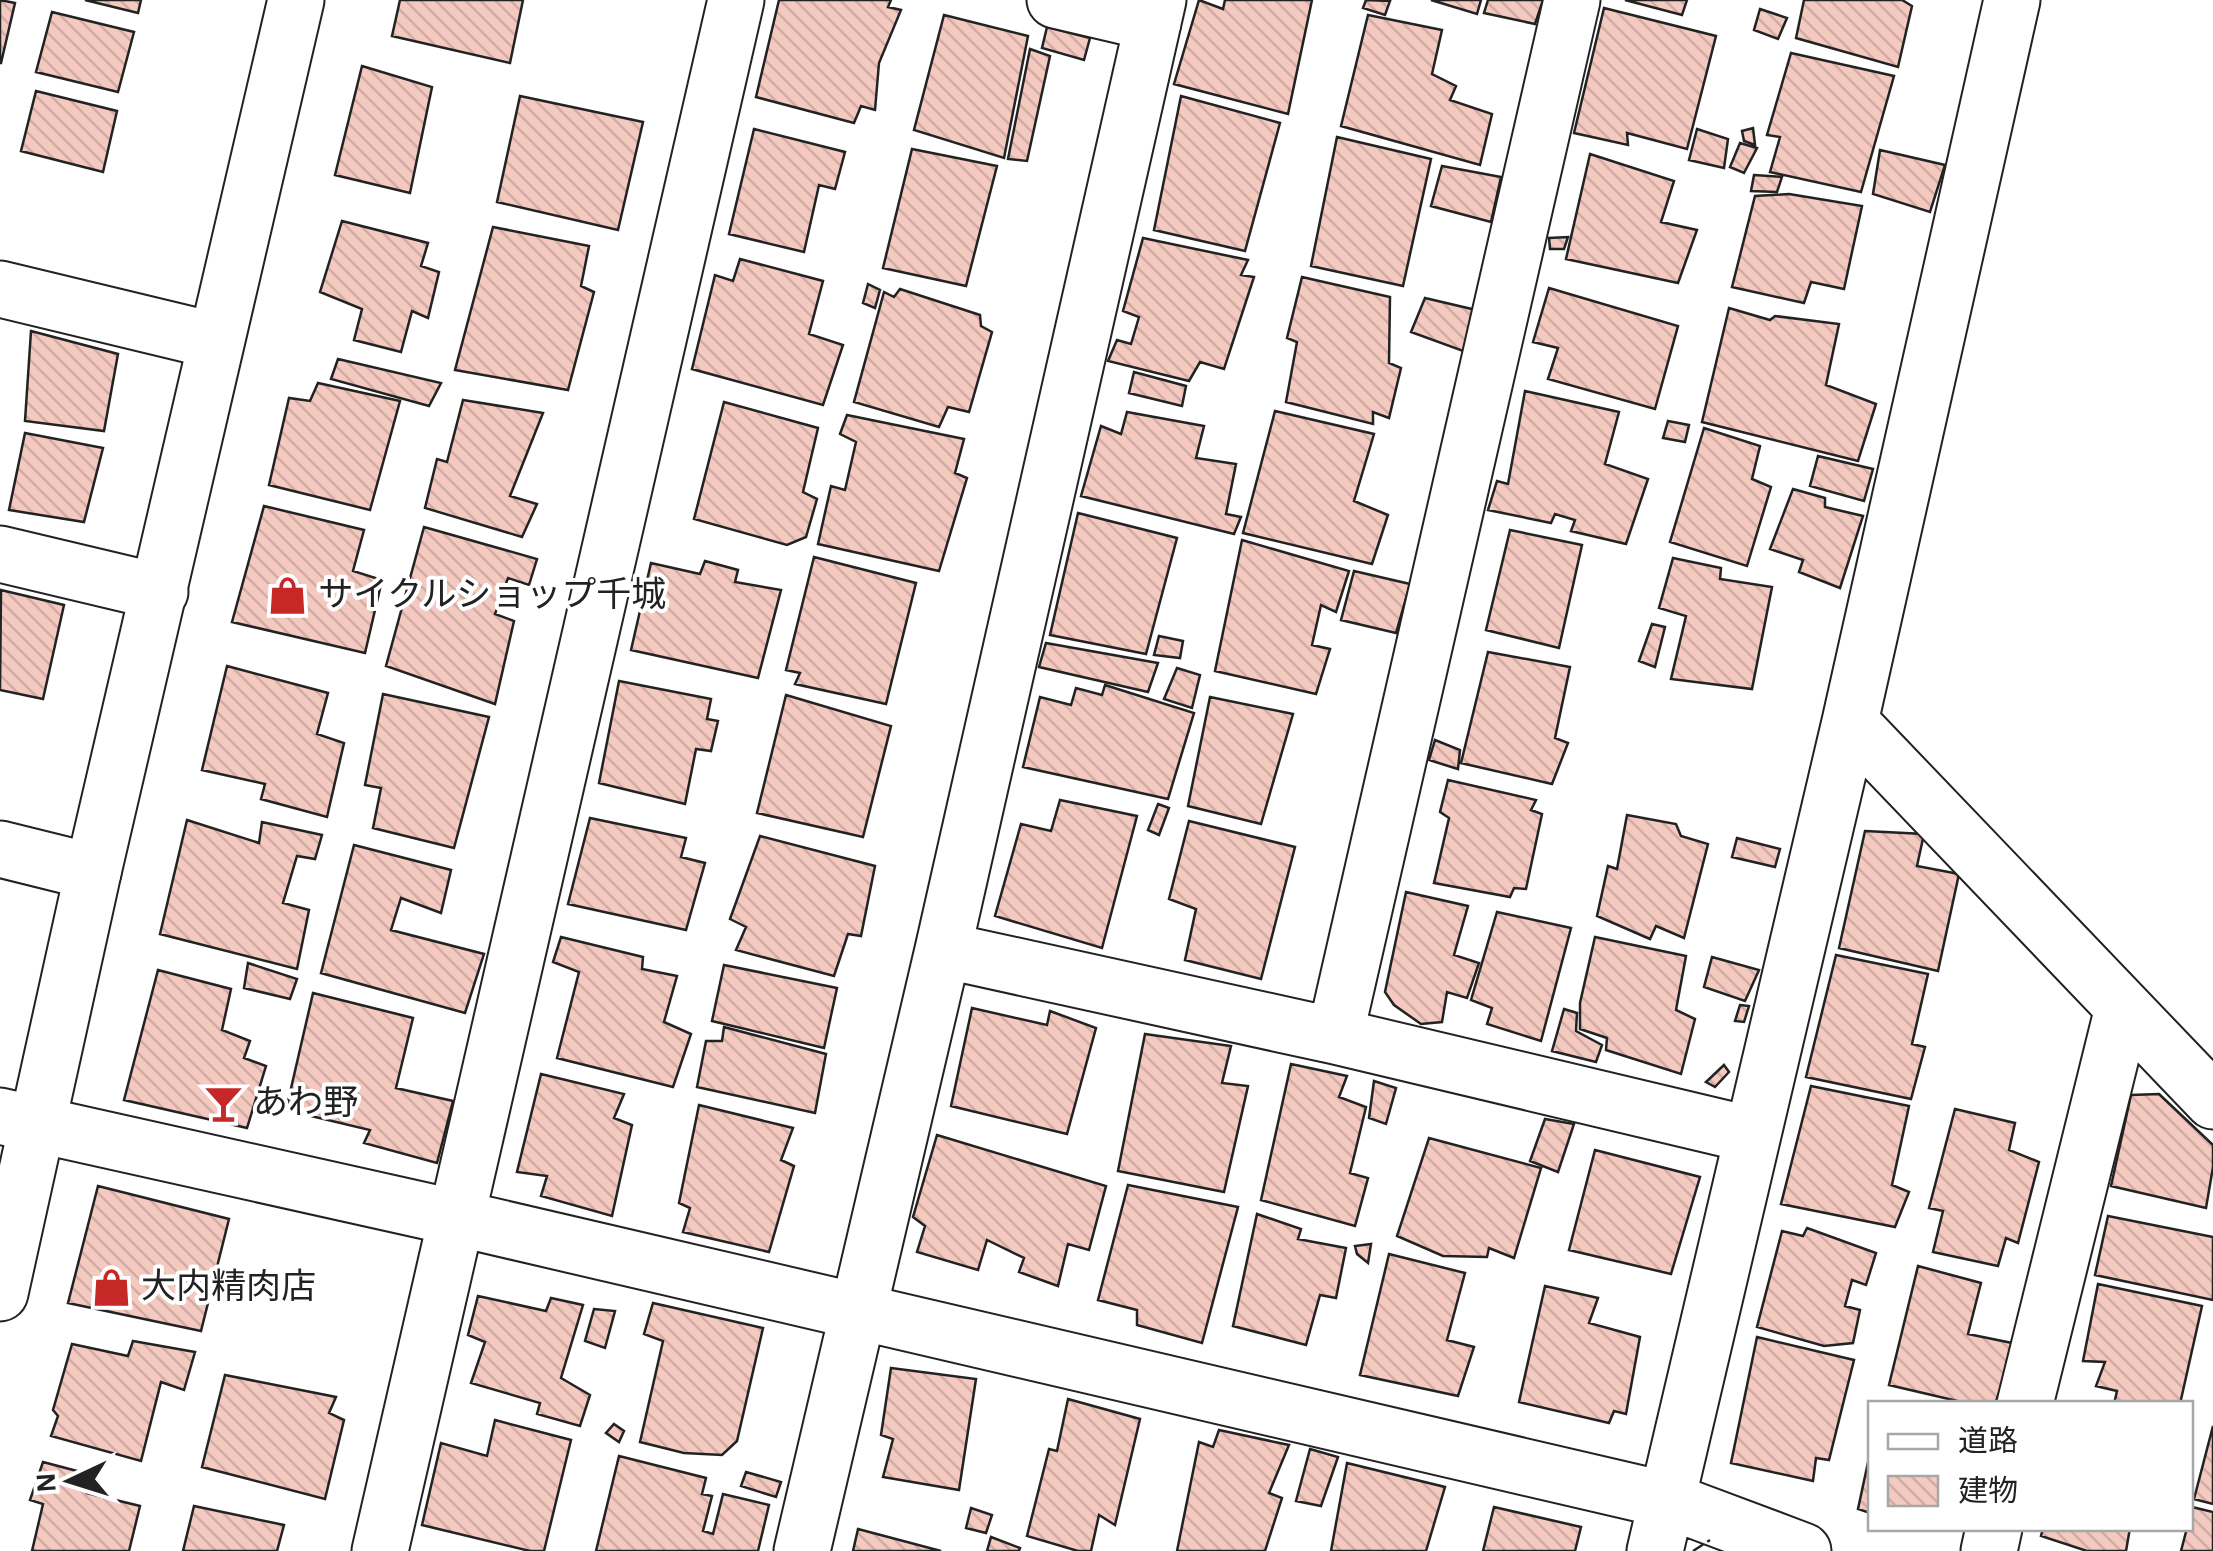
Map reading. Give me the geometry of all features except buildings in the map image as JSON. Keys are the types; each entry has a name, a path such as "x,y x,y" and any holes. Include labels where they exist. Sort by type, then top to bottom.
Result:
{"street":[{"path":"0,1293 19,1121 94,872 296,0"},
{"path":"380,1551 736,0"},
{"path":"802,1551 1155,12 1056,0"},
{"path":"1335,1036 1572,0"},
{"path":"1661,1526 1850,722 2012,0"},
{"path":"0,290 216,341"},
{"path":"0,554 160,592"},
{"path":"1850,722 2213,1101"},
{"path":"0,849 94,872"},
{"path":"942,950 1335,1036 1752,1135"},
{"path":"2026,1401 2122,1008"},
{"path":"19,1121 856,1311 1661,1526 1803,1551"}],"fence":[{"path":"1693,1551 1710,1540"}],"place":[{"name":"サイクルショップ千城","path":"288,595"},
{"name":"あわ野","path":"223,1103"},
{"name":"大内精肉店","path":"111,1287"}]}
